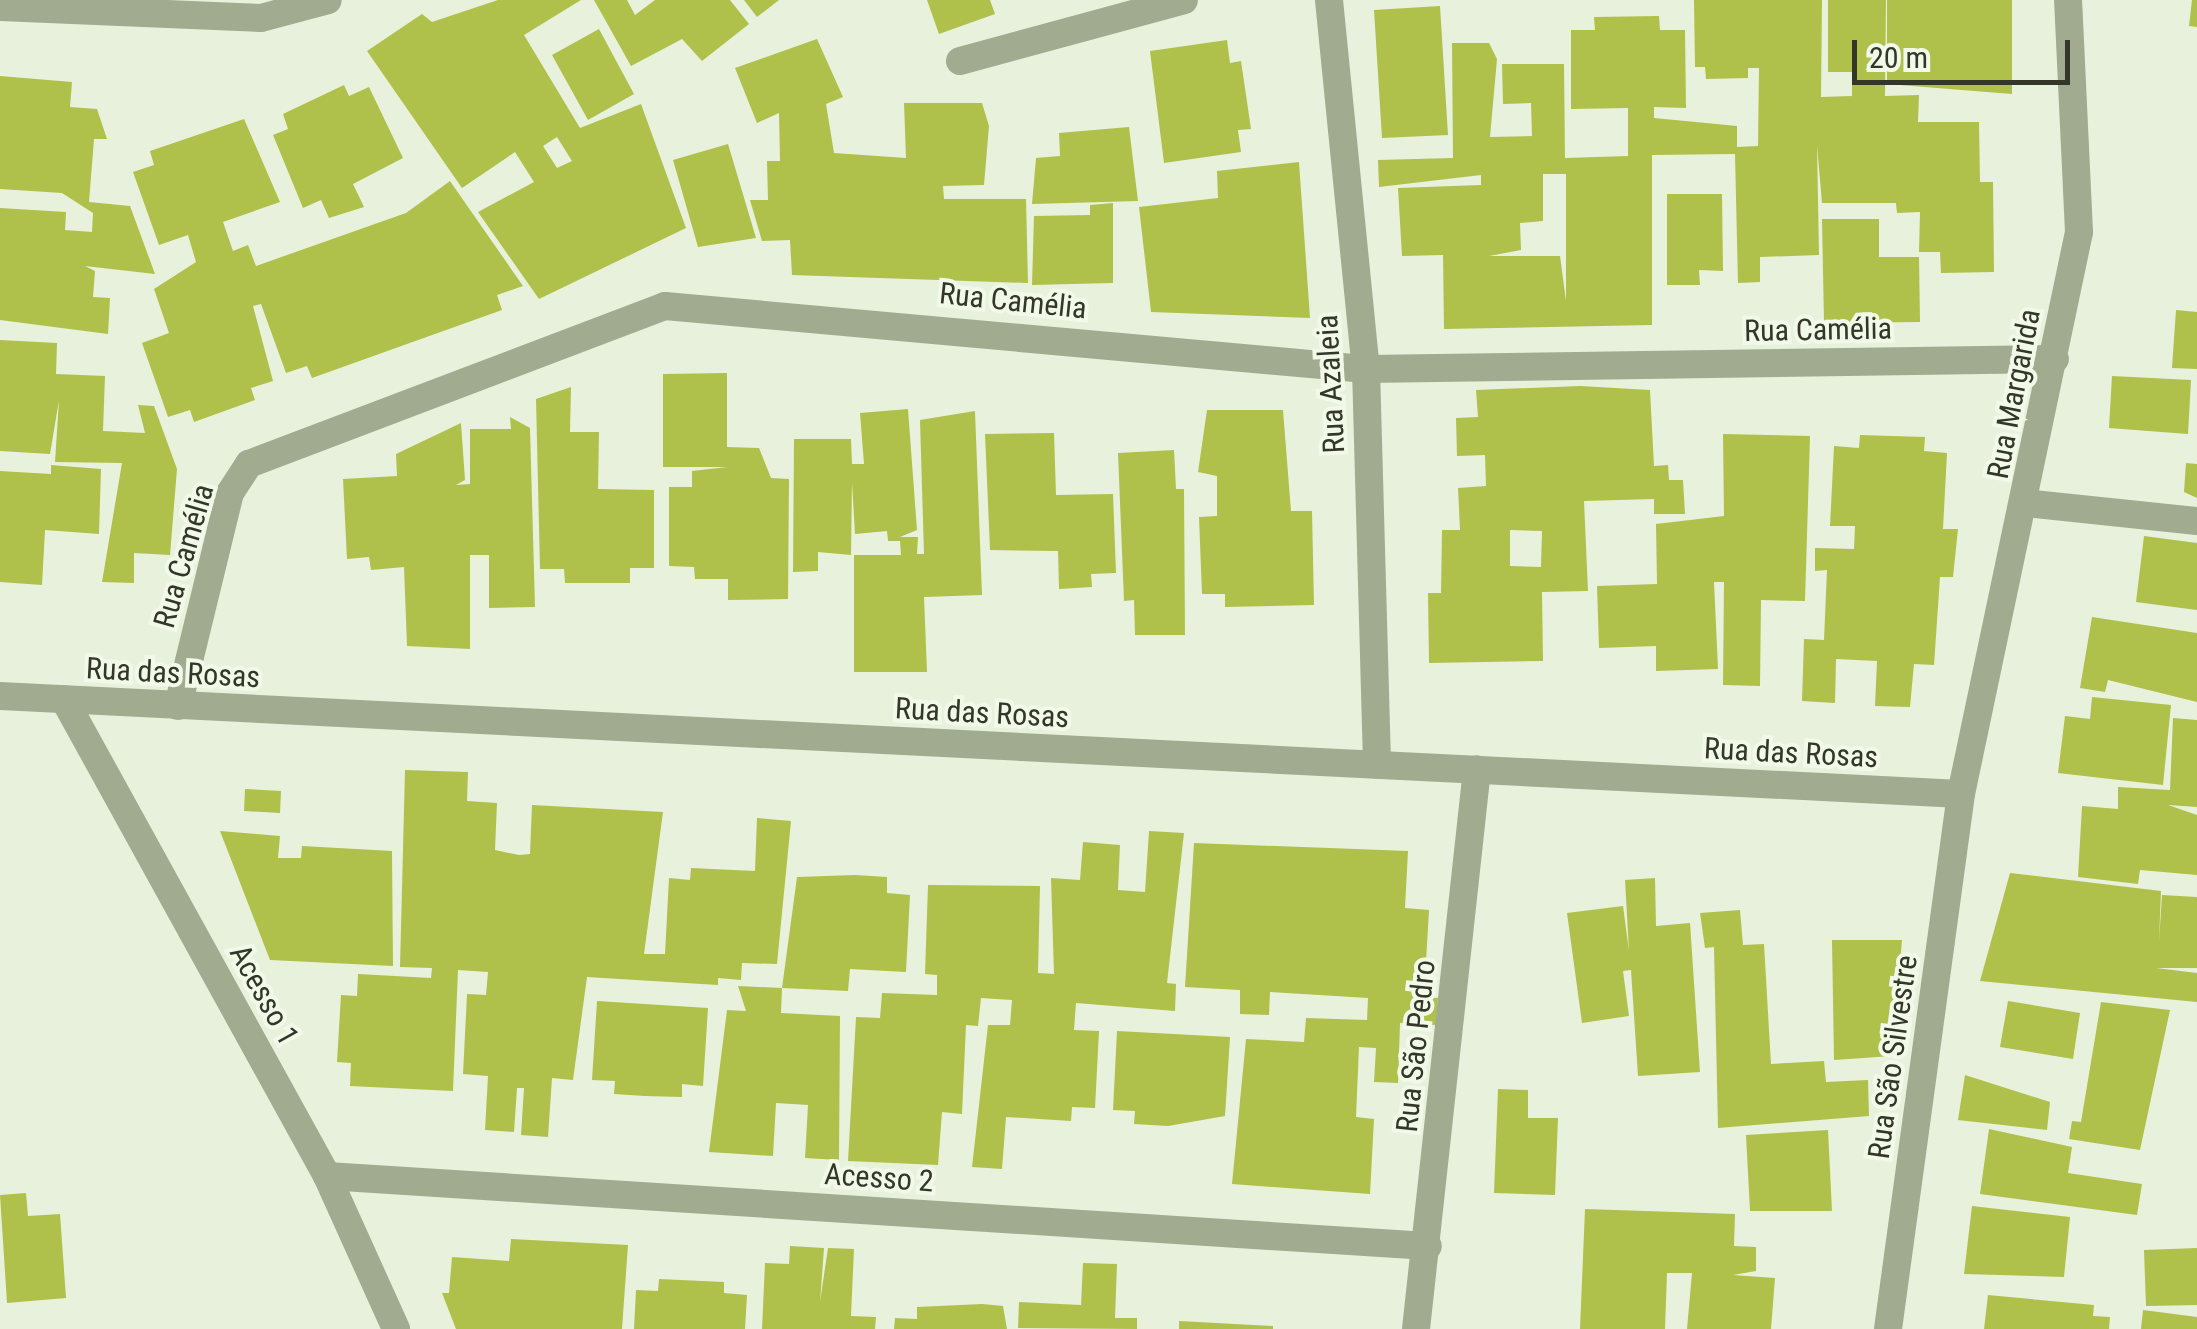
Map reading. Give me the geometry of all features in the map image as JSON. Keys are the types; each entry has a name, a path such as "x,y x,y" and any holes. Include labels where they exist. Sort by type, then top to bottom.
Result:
{"street":[{"path":"0,7 261,18 328,0"},
{"path":"960,62 1184,0"},
{"name":"Rua Azaleia","path":"1329,0 1366,369 1377,765"},
{"name":"Rua Margarida","path":"1961,794 2079,232 2068,0"},
{"name":"Rua Camélia","path":"178,706 230,494 249,464 664,306 1366,369 2055,359"},
{"path":"2025,503 2197,521"},
{"name":"Rua das Rosas","path":"0,696 1961,794"},
{"name":"Acesso 1","path":"64,699 326,1176 396,1329"},
{"name":"Rua São Pedro","path":"1416,1329 1428,1246 1476,769"},
{"name":"Rua São Silvestre","path":"1888,1329 1961,794"},
{"name":"Acesso 2","path":"326,1176 1428,1246"}],"building":[{"path":"498,0 581,0 524,35 580,128 641,104 686,228 539,299 478,212 534,182 515,152 462,188 367,51 422,14 432,22","holes":["557,137 572,161 557,168 543,146"]},
{"path":"594,0 627,0 635,15 655,0 730,0 749,24 702,61 682,39 631,66"},
{"path":"744,0 779,0 757,17"},
{"path":"927,0 990,0 995,14 939,34"},
{"path":"1694,0 1822,0 1821,97 1852,96 1852,72 1828,72 1828,0 1886,0 1885,96 1919,95 1918,122 1979,122 1980,182 1993,182 1994,272 1941,273 1940,252 1919,252 1920,212 1897,213 1896,203 1822,203 1817,145 1819,255 1760,257 1760,282 1738,283 1735,154 1652,155 1652,325 1444,329 1443,255 1402,256 1398,188 1481,185 1481,175 1379,187 1378,160 1453,158 1452,43 1489,43 1497,59 1490,137 1532,136 1531,103 1503,104 1502,64 1564,64 1565,158 1628,156 1628,108 1571,109 1571,30 1595,30 1594,17 1659,16 1660,30 1685,30 1686,108 1654,107 1654,118 1737,126 1737,147 1758,146 1759,68 1748,68 1748,78 1706,79 1705,67 1695,67","holes":["1543,174 1566,174 1566,301 1560,256 1489,256 1521,250 1520,223 1543,221"]},
{"path":"1887,0 2012,0 2012,94 1887,84"},
{"path":"2192,0 2197,0 2197,27 2189,26"},
{"path":"1440,6 1448,135 1382,138 1374,10"},
{"path":"599,29 634,94 588,120 552,55"},
{"path":"817,39 843,97 826,104 834,153 906,158 904,103 982,103 989,126 984,185 943,186 944,199 1026,199 1028,283 792,275 790,240 762,241 750,200 768,200 767,161 780,161 779,113 757,123 735,68"},
{"path":"1227,40 1230,63 1241,61 1251,129 1238,130 1241,152 1164,163 1150,51"},
{"path":"0,76 72,82 70,107 97,109 107,139 94,139 89,202 130,206 155,274 85,266 95,271 93,297 110,298 108,334 0,320 0,208 66,212 65,230 92,232 93,213 62,193 0,189"},
{"path":"344,85 349,96 369,87 403,158 353,184 364,207 329,218 321,200 303,208 273,135 288,129 283,114"},
{"path":"244,119 280,202 223,222 233,251 248,245 256,266 406,213 450,181 523,286 497,295 502,310 312,378 307,366 286,373 261,304 253,306 273,381 251,388 255,400 194,422 190,410 168,417 142,343 169,333 154,289 196,262 188,235 159,245 133,172 154,165 150,151"},
{"path":"1129,127 1138,201 1032,204 1036,158 1060,156 1059,133"},
{"path":"728,144 756,238 698,247 673,160"},
{"path":"1299,162 1310,318 1151,312 1139,207 1218,198 1217,171"},
{"path":"1667,194 1722,194 1723,271 1699,270 1700,285 1667,285"},
{"path":"1113,203 1113,283 1032,285 1034,216 1090,215 1090,205"},
{"path":"1822,219 1879,219 1879,257 1919,257 1920,322 1824,323"},
{"path":"2176,310 2197,312 2197,369 2172,368"},
{"path":"0,340 57,343 56,374 105,376 103,431 145,433 138,405 154,406 177,469 170,555 134,553 134,583 102,582 122,463 55,462 59,400 50,454 0,451"},
{"path":"727,373 727,447 759,448 771,478 789,479 788,599 728,600 728,579 695,579 694,567 669,566 669,487 692,487 692,471 727,467 663,467 663,374"},
{"path":"2112,376 2191,380 2188,434 2109,428"},
{"path":"1580,386 1650,390 1654,466 1668,465 1669,480 1683,480 1685,514 1654,514 1654,499 1584,501 1588,591 1542,592 1543,661 1429,663 1428,593 1441,593 1442,530 1460,530 1458,488 1486,486 1485,455 1457,456 1456,418 1478,417 1476,390","holes":["1510,530 1542,531 1541,567 1510,566"]},
{"path":"571,387 570,432 599,432 598,489 654,490 654,568 630,568 630,583 565,583 564,569 540,569 536,399"},
{"path":"908,409 917,530 900,537 918,537 917,554 924,554 920,420 975,411 982,595 924,597 927,672 854,672 854,555 901,555 900,541 888,541 887,531 855,534 852,482 851,555 818,552 818,571 793,572 794,439 851,439 852,464 864,464 860,413"},
{"path":"1207,410 1283,410 1291,511 1312,511 1314,605 1225,607 1225,594 1202,594 1199,517 1217,516 1217,476 1198,472"},
{"path":"510,417 530,428 535,607 489,608 489,555 470,555 470,649 407,646 404,567 371,570 369,557 347,559 343,479 397,476 396,454 461,423 465,480 456,485 470,484 470,429 511,429"},
{"path":"1054,433 1056,495 1113,494 1116,573 1091,574 1092,587 1059,589 1058,551 990,550 985,434"},
{"path":"1723,434 1810,436 1805,601 1761,600 1760,686 1723,685 1724,582 1714,582 1718,669 1656,671 1656,646 1599,648 1597,586 1657,584 1656,524 1724,516"},
{"path":"1860,435 1925,437 1924,451 1947,453 1943,529 1958,529 1953,577 1940,577 1934,665 1914,664 1910,707 1875,706 1877,661 1836,659 1835,703 1802,701 1804,639 1824,640 1827,570 1815,571 1815,548 1854,549 1855,526 1830,526 1834,446 1859,448"},
{"path":"1174,450 1176,489 1184,489 1185,635 1135,635 1134,600 1124,601 1118,453"},
{"path":"2186,463 2197,464 2197,498 2184,492"},
{"path":"51,465 101,469 99,534 45,530 42,585 0,582 0,471 51,474"},
{"path":"2144,536 2197,543 2197,610 2136,602"},
{"path":"2092,617 2197,633 2197,702 2108,680 2105,692 2080,688"},
{"path":"2092,697 2171,705 2163,785 2058,773 2065,716 2090,719"},
{"path":"2173,718 2197,720 2197,807 2168,805 2197,815 2197,875 2140,870 2138,884 2078,877 2082,806 2118,809 2118,787 2170,790"},
{"path":"405,770 468,772 467,801 497,803 495,850 519,855 530,854 532,805 663,812 644,954 665,954 669,878 690,880 691,868 755,871 757,818 791,821 777,964 742,963 741,980 718,978 718,985 587,977 573,1080 552,1078 548,1137 521,1135 524,1088 517,1088 514,1132 485,1130 488,1076 463,1074 467,994 486,995 488,972 458,970 453,1091 350,1086 351,1063 337,1062 341,995 357,996 358,974 431,978 432,968 400,967"},
{"path":"245,789 281,791 280,813 244,811"},
{"path":"220,831 280,836 278,858 301,858 302,846 392,851 393,966 270,960"},
{"path":"1149,831 1184,833 1167,983 1176,984 1175,1011 1076,1003 1074,1030 1099,1031 1095,1108 1072,1107 1071,1121 1006,1117 1002,1169 972,1167 988,1025 1010,1025 1012,1000 981,998 978,1026 966,1025 962,1114 942,1112 938,1165 848,1161 856,1017 880,1018 882,993 937,995 937,975 925,974 928,885 1040,886 1038,973 1054,974 1051,878 1080,880 1083,842 1120,845 1118,890 1145,892"},
{"path":"1194,843 1408,851 1405,908 1429,910 1424,997 1438,998 1436,1025 1400,1023 1398,1083 1374,1082 1376,1048 1359,1047 1356,1117 1374,1119 1370,1194 1232,1184 1246,1039 1304,1042 1306,1018 1367,1020 1368,998 1270,992 1269,1015 1240,1014 1240,990 1185,987"},
{"path":"2010,873 2161,891 2159,942 2162,895 2197,897 2197,968 2156,968 2197,973 2197,1002 1980,981"},
{"path":"797,877 887,877 887,893 910,895 906,972 850,969 848,991 782,988"},
{"path":"1655,878 1656,926 1690,923 1700,1072 1638,1076 1631,970 1623,971 1629,1016 1582,1023 1567,913 1623,906 1629,951 1625,880"},
{"path":"1740,910 1743,945 1764,944 1771,1064 1824,1061 1826,1082 1868,1080 1869,1116 1718,1128 1714,947 1705,948 1700,913"},
{"path":"1832,940 1902,940 1892,1056 1834,1060"},
{"path":"738,986 782,988 781,1013 840,1016 839,1160 805,1158 808,1105 776,1103 773,1156 709,1152 727,1010 746,1011"},
{"path":"597,1001 708,1008 703,1086 682,1084 682,1097 645,1096 614,1094 615,1081 592,1080"},
{"path":"2008,1001 2080,1013 2073,1059 2000,1047"},
{"path":"2101,1002 2170,1010 2140,1150 2069,1139 2072,1121 2081,1122"},
{"path":"1117,1031 1230,1037 1225,1116 1168,1126 1134,1124 1135,1111 1113,1110"},
{"path":"1965,1075 2050,1102 2047,1130 1958,1120"},
{"path":"1498,1089 1528,1090 1528,1118 1558,1118 1555,1195 1494,1193"},
{"path":"1989,1129 2072,1147 2068,1173 2142,1184 2137,1215 1980,1194"},
{"path":"1828,1130 1832,1211 1750,1211 1746,1135"},
{"path":"26,1193 28,1216 60,1214 66,1298 7,1303 0,1195"},
{"path":"1972,1206 2070,1217 2064,1277 1964,1274"},
{"path":"1585,1209 1735,1214 1734,1246 1756,1247 1756,1271 1733,1275 1775,1278 1771,1329 1687,1329 1692,1273 1667,1273 1665,1329 1580,1329"},
{"path":"511,1239 628,1245 622,1329 456,1329 442,1293 449,1293 452,1257 509,1261"},
{"path":"790,1246 824,1248 820,1302 828,1248 854,1249 851,1316 876,1317 875,1329 762,1329 765,1263 789,1264"},
{"path":"2197,1248 2197,1305 2146,1306 2144,1250"},
{"path":"1083,1263 1117,1264 1115,1318 1137,1318 1137,1329 1018,1328 1019,1302 1081,1305"},
{"path":"659,1279 724,1282 724,1293 747,1295 745,1329 634,1329 636,1290 658,1291"},
{"path":"1988,1295 2094,1305 2093,1316 2110,1317 2109,1329 1984,1329"},
{"path":"1003,1306 1007,1329 894,1329 895,1318 917,1319 917,1307"},
{"path":"2143,1310 2197,1317 2197,1329 2141,1329"},
{"path":"1179,1321 1273,1326 1273,1329 1179,1329"}]}
